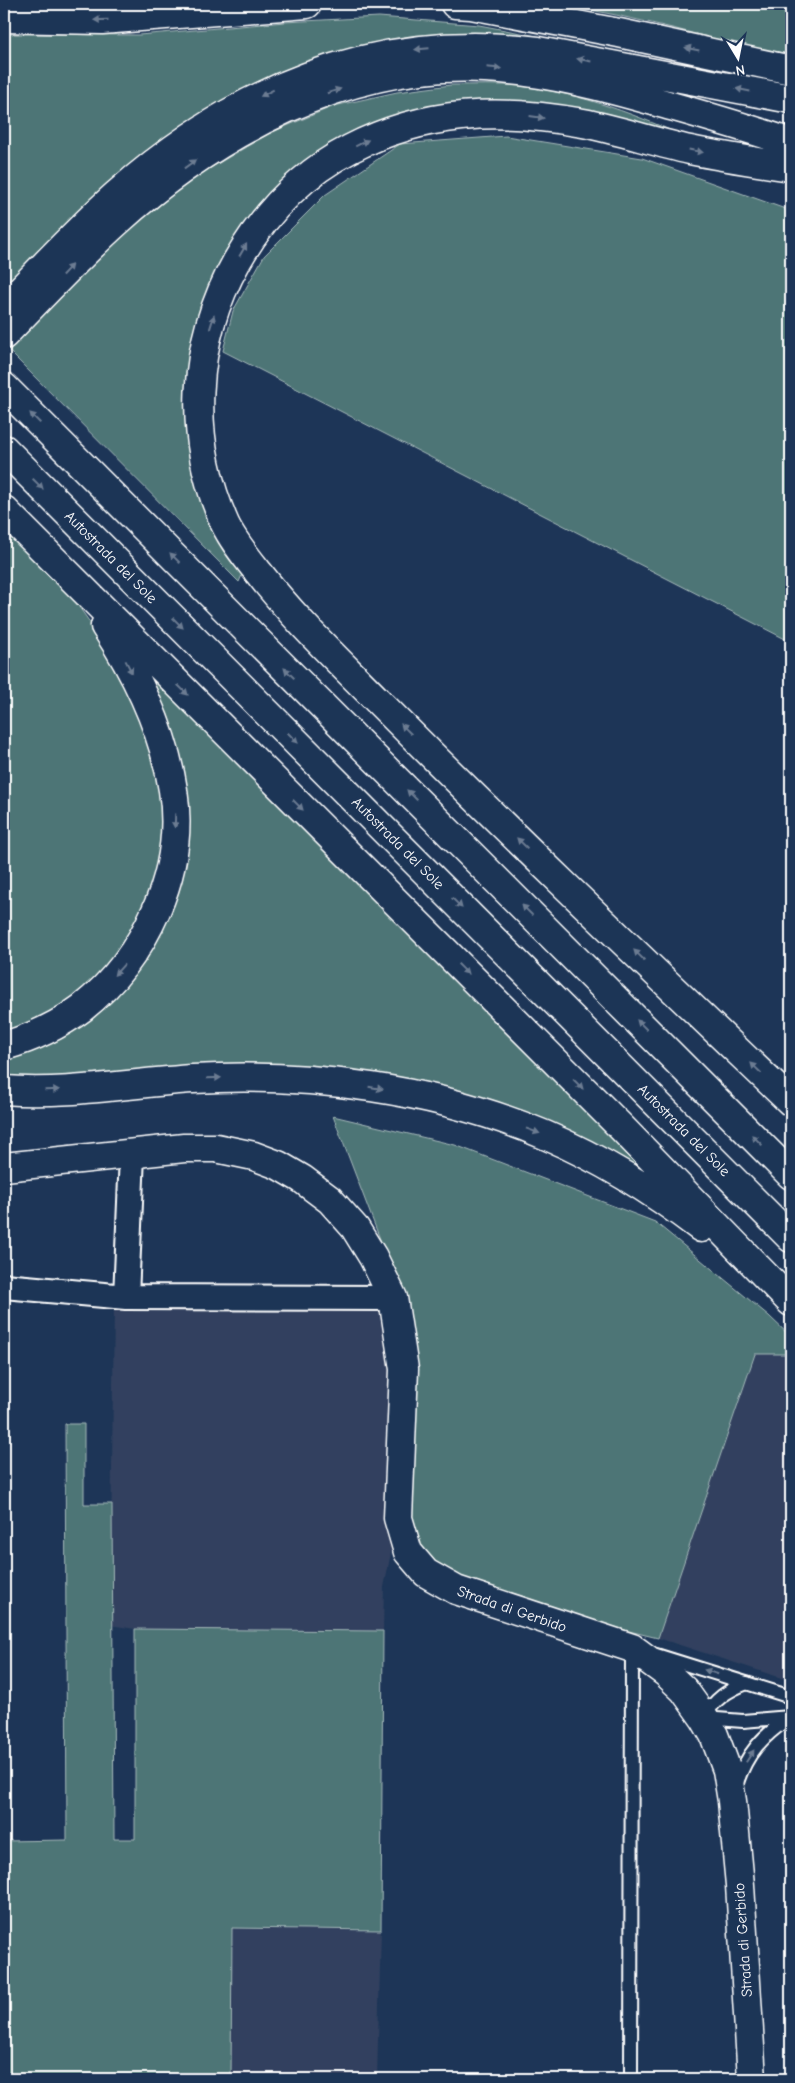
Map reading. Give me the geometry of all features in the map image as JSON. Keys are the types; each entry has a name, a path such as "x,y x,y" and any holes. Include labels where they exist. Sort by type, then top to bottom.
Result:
{"main road":[{"path":"4,18 102,20 307,4"},
{"path":"455,4 471,5 619,33 791,70"},
{"path":"4,335 18,302 79,229 118,194 200,129 284,85 325,70 370,58 416,50 462,46 505,47 538,51 791,99"},
{"path":"18,302 75,261 118,221 166,182 210,150 256,124 316,96 365,81 442,68 484,68 523,71 592,83 756,130 791,143"},
{"path":"791,167 690,150 582,123 530,116 495,114 462,116 425,121 393,129 340,154 313,172 283,198 263,221 247,244 220,294 203,351 198,409 206,469 227,529 257,571 291,612 438,762 791,1102"},
{"path":"4,387 791,1175"},
{"name":"Autostrada del Sole","path":"4,449 791,1238"},
{"path":"4,510 615,1121 791,1302"},
{"path":"4,1046 28,1039 58,1024 82,1008 127,961 144,935 158,907 168,876 173,846 176,817 168,764 145,697 107,629 62,569"},
{"path":"4,1090 85,1089 192,1079 287,1079 330,1081 380,1089 449,1104 496,1117 544,1135 585,1154 630,1180 678,1210 720,1242 760,1282 791,1306"},
{"name":"Strada di Gerbido","path":"4,1167 184,1148 216,1148 254,1156 278,1165 302,1179 330,1200 355,1228 373,1256 393,1298 404,1370 398,1518 408,1552 426,1573 456,1590 632,1648 666,1673 684,1690 714,1735 727,1770 732,1801 739,1876 752,2079"}],"street":[{"path":"126,1297 132,1154"},
{"path":"4,1286 126,1297 393,1298"}],"lane":[{"path":"631,2079 632,1648 791,1697"},
{"path":"704,1718 710,1707 718,1699 732,1689 747,1684"},
{"name":"Strada di Gerbido","path":"704,1718 734,1721 791,1717"},
{"name":"Strada di Gerbido","path":"732,1801 746,1760 767,1734 791,1717"}],"shaded area":[{"path":"401,1294 398,1519 384,1587 383,1631 135,1629 110,1625 114,1305"},
{"path":"755,1354 791,1354 791,1681 658,1638"},
{"path":"231,1928 381,1930 377,2079 231,2079"}],"green space":[{"path":"557,4 791,4 791,60 646,22"},
{"path":"379,17 479,25 725,72 420,40 4,288 4,34 139,35 285,22"},
{"path":"451,85 520,86 566,94 631,114 695,141 542,109 317,157 198,331 218,538 242,575 239,582 9,351 113,242 188,181 270,133 334,106 397,92"},
{"path":"506,136 642,158 791,211 791,642 223,351 233,311 264,256 325,195 400,144"},
{"path":"4,525 74,600 111,652 133,693 163,787 163,863 133,940 73,1006 4,1038"},
{"path":"155,677 638,1163 635,1165 583,1141 443,1095 4,1082 4,1058 64,1034 180,870 147,681"},
{"path":"333,1116 455,1145 655,1222 769,1316 791,1337 791,1354 755,1354 658,1638 455,1589 410,1554 401,1294"},
{"path":"65,1424 84,1424 84,1504 112,1504 114,1839 135,1839 135,1629 383,1631 381,1930 232,1928 231,2079 4,2079 4,1841 67,1840"}]}
